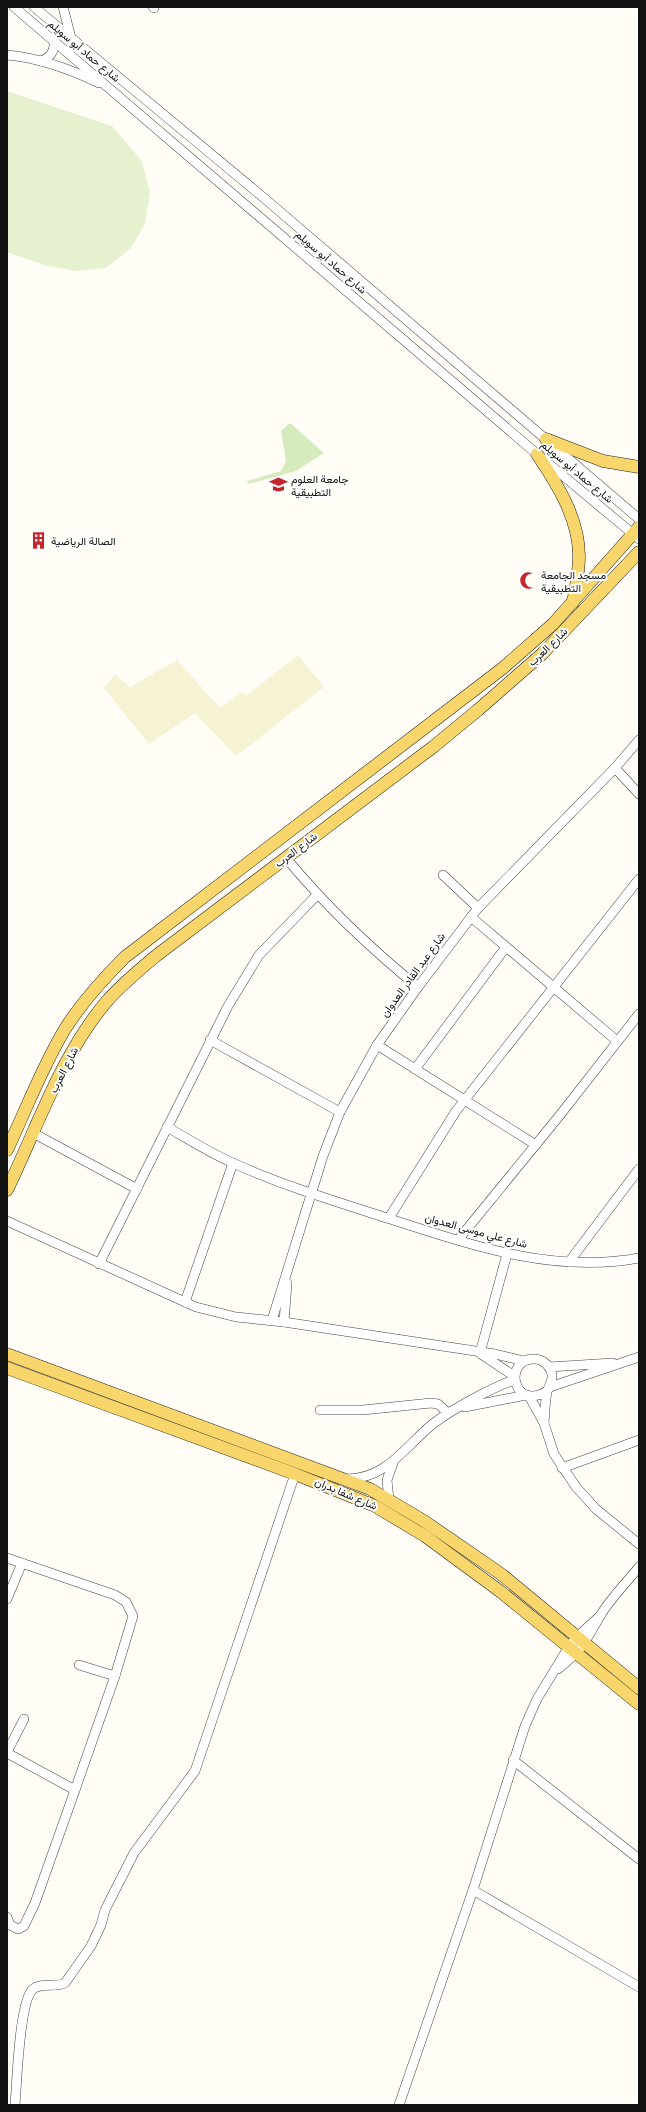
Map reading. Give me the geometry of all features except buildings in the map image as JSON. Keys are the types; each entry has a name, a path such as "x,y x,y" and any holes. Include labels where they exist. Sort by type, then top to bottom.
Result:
{"main road":[{"path":"546,439 603,461 639,467"},
{"path":"537,454 560,488 568,508 577,542 579,561 573,602"},
{"name":"شارع العرب","path":"7,1150 49,1060 66,1028 98,984 125,957 466,698 540,637 637,533"},
{"name":"شارع العرب","path":"7,1190 71,1054 107,1001 128,980 157,955 478,710 542,654 639,552"},
{"path":"612,582 639,566"},
{"name":"شارع شفا بدران","path":"7,1354 344,1478 370,1489 424,1521 485,1562 582,1639 639,1688"},
{"name":"شارع شفا بدران","path":"7,1368 295,1474 364,1501 425,1536 501,1592 639,1704"}],"street":[{"name":"شارع حماد أبو سويلم","path":"14,7 537,454 637,533"},
{"name":"شارع حماد أبو سويلم","path":"34,7 264,198 639,519"},
{"path":"63,7 71,38"},
{"path":"40,61 50,56 54,46 54,41"},
{"path":"7,55 40,61 70,70 112,90"},
{"name":"شارع عبد القادر العدوان","path":"272,1320 311,1194 340,1112 377,1045 418,987 478,908 615,768 639,740"},
{"path":"615,768 639,794"},
{"path":"286,858 317,895 390,965 418,987"},
{"path":"443,876 478,908"},
{"path":"389,1218 446,1125 639,879"},
{"path":"99,1264 228,1006 259,955 317,895"},
{"path":"471,917 617,1041"},
{"path":"415,1069 506,947"},
{"path":"458,1240 536,1145 639,1014"},
{"path":"210,1040 340,1112"},
{"path":"377,1045 465,1102 536,1145"},
{"name":"شارع علي موسى العدوان","path":"167,1127 233,1163 311,1194 507,1254 569,1262 639,1258"},
{"path":"33,1133 137,1189"},
{"path":"185,1302 233,1163"},
{"path":"569,1262 639,1169"},
{"path":"7,1221 185,1302 236,1317 272,1320 524,1361"},
{"path":"480,1353 507,1254"},
{"name":"شارع عبد القادر العدوان","path":"284,1322 287,1274"},
{"path":"480,1353 514,1378 518,1389 528,1396 544,1423 554,1454 562,1468 584,1498 639,1544"},
{"path":"458,1408 528,1396 539,1396 548,1389 639,1357"},
{"path":"344,1478 371,1475 395,1461 424,1432 448,1414 514,1378 517,1367 524,1361 533,1358 542,1361 549,1367 552,1377 548,1389 544,1423"},
{"path":"549,1367 617,1364"},
{"path":"320,1410 363,1410 431,1403 438,1404 448,1414"},
{"path":"562,1468 639,1440"},
{"path":"389,1500 387,1480 395,1461"},
{"path":"15,2105 23,2015 27,1999 31,1990 36,1987 61,1985 65,1983 91,1946 101,1925 104,1910 134,1853 195,1771 295,1474"},
{"path":"7,1558 115,1595 129,1606 133,1621 35,1903 24,1926 21,1929 14,1928 7,1917"},
{"path":"7,1599 22,1563"},
{"path":"398,2105 473,1890 514,1760 537,1699 552,1674 573,1651 639,1567"},
{"path":"79,1665 115,1676"},
{"path":"24,1719 7,1753 75,1790"},
{"path":"514,1760 639,1859"},
{"path":"473,1890 639,1987"}],"shaded area":[{"path":"298,655 324,687 236,756 195,713 149,744 104,688 115,674 130,687 177,660 220,708 242,692 246,696"}],"green space":[{"path":"7,91 112,126 142,161 150,193 145,224 131,248 106,268 75,271 47,266 7,252"},
{"path":"290,423 324,453 296,471 248,484 247,481 281,471 286,461 281,431"}],"place":[{"name":"جامعة العلوم التطبيقية","path":"278,485"},
{"name":"الصالة الرياضية","path":"38,541"},
{"name":"مسجد الجامعة التطبيقية","path":"528,581"}]}
